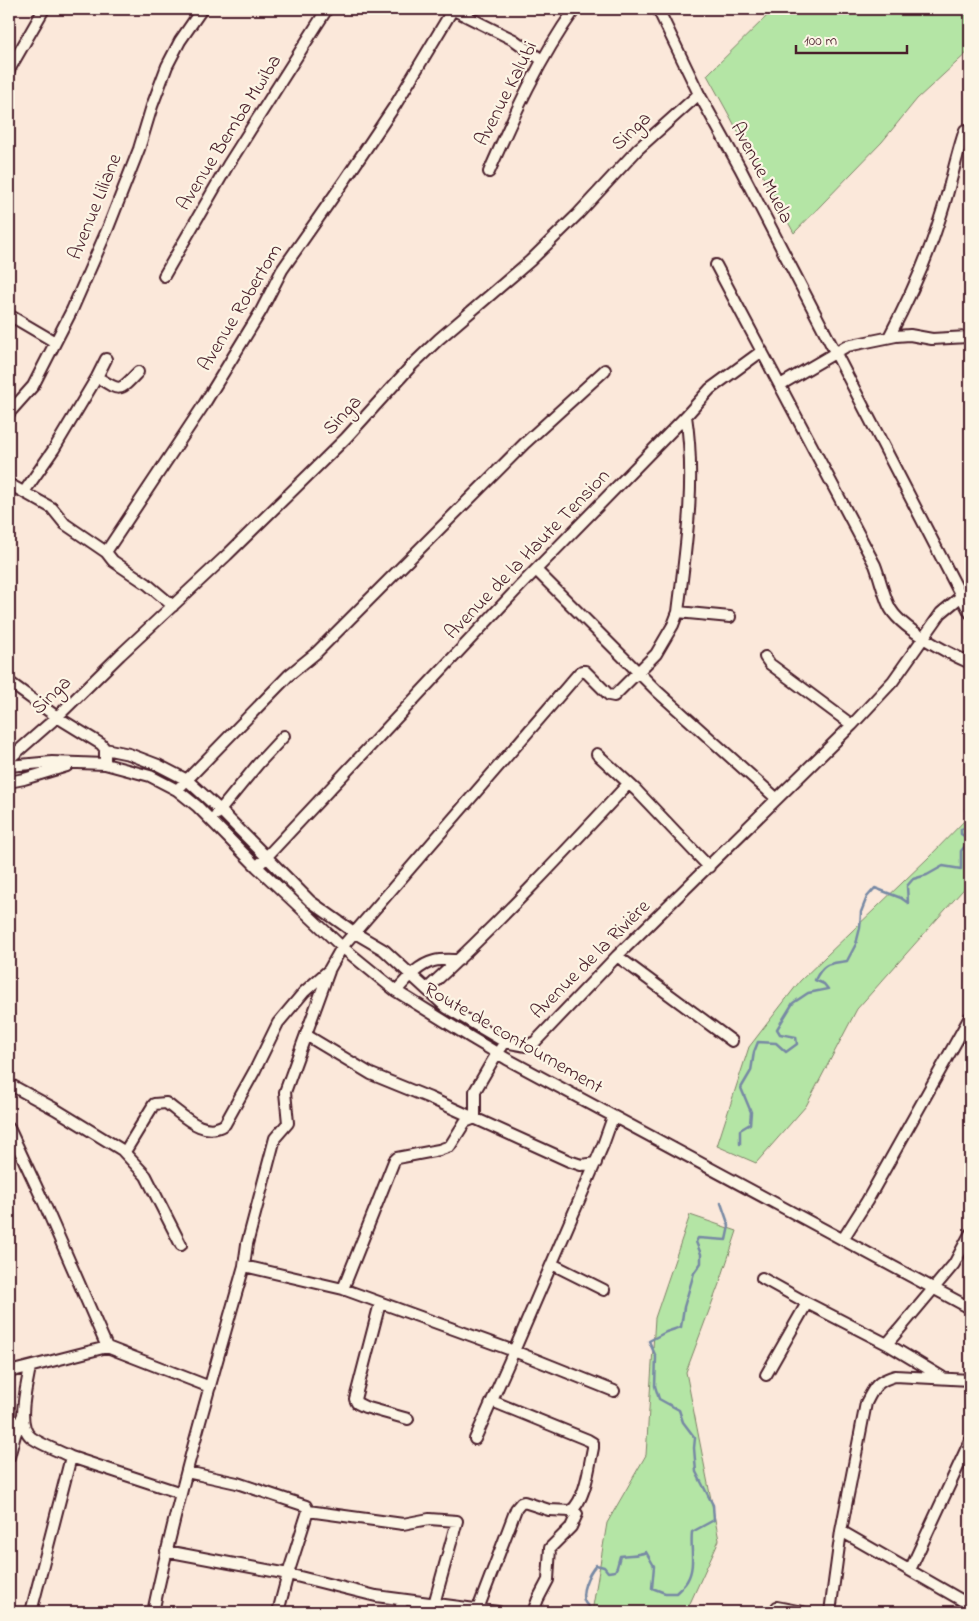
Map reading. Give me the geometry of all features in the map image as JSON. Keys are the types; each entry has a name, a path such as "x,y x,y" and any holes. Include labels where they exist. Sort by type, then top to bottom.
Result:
{"street":[{"path":"9,70 44,9"},
{"name":"Avenue Liliane","path":"9,413 33,386 72,310 108,228 139,149 167,66 180,41 202,9"},
{"name":"Avenue Bemba Mwiba","path":"164,276 228,165 327,9"},
{"path":"453,9 514,40 542,60"},
{"name":"Avenue Robertom","path":"106,552 208,398 258,316 282,270 391,111 453,9"},
{"name":"Avenue Kalubi","path":"489,172 542,60 576,9"},
{"name":"Avenue Muela","path":"658,9 699,94 740,168 961,597"},
{"name":"Singa","path":"9,759 57,717 346,438 412,365 530,261 578,214 638,149 699,94"},
{"path":"889,337 909,300 925,263 941,216 965,130"},
{"path":"716,266 875,565 889,606 905,625 953,655 970,663"},
{"path":"9,315 55,342"},
{"path":"780,385 850,345 910,335 932,339 968,337"},
{"name":"Avenue de la Haute Tension","path":"258,867 536,570 710,389 762,351"},
{"path":"24,492 54,448 106,359"},
{"path":"177,790 289,675 316,653 525,443 605,370"},
{"path":"97,377 114,388 120,388 124,387 138,372"},
{"path":"153,1612 166,1551 198,1426 244,1266 247,1244 275,1138 288,1123 286,1092 330,970 342,948 355,932 579,673 585,671 612,697 656,654 673,625 678,612 690,512 690,446 686,416"},
{"path":"9,484 52,508 64,524 106,552 113,561 148,584 173,606"},
{"path":"536,570 638,673 776,798"},
{"name":"Avenue de la Rivière","path":"506,1042 526,1046 535,1042 617,956 852,725 893,681 941,613 970,589"},
{"path":"961,597 970,613"},
{"path":"678,612 730,618"},
{"path":"765,657 770,664 852,725"},
{"path":"9,682 57,717 101,744 105,749 105,764"},
{"path":"212,820 258,764 284,736"},
{"path":"105,749 128,754 158,765 187,780 220,810 310,900 384,950 447,1008 506,1042 497,1053 475,1091 475,1118"},
{"path":"597,754 636,790 709,866"},
{"name":"Route de contournement","path":"9,766 52,762 105,764 150,776 177,790 212,820 342,948 396,991 497,1053 970,1308"},
{"name":"Route de contournement","path":"9,782 75,764"},
{"path":"427,989 515,904 628,784"},
{"path":"617,956 732,1042"},
{"path":"396,991 419,968 435,961 459,960"},
{"path":"122,1150 126,1150 154,1104 166,1103 195,1126 212,1130 225,1124 278,1023 304,992 330,970"},
{"path":"843,1239 867,1202 970,1017"},
{"path":"306,1036 371,1074 581,1165 596,1163"},
{"path":"9,1084 56,1109 122,1150 146,1176 181,1245"},
{"path":"475,1439 596,1163 613,1117"},
{"path":"343,1289 394,1161 397,1158 450,1146 465,1122 475,1118"},
{"path":"9,1128 107,1347"},
{"path":"887,1344 954,1264 970,1234"},
{"path":"552,1264 604,1290"},
{"path":"244,1266 343,1289 514,1351 614,1391"},
{"path":"762,1278 887,1344 943,1377"},
{"path":"380,1302 355,1398 357,1404 364,1407 408,1419"},
{"path":"766,1374 807,1303"},
{"path":"10,1369 30,1367 107,1347 210,1387"},
{"path":"9,1457 14,1435 22,1417 30,1367"},
{"path":"830,1612 841,1531 866,1403 872,1390 883,1380 895,1376 943,1377 970,1380"},
{"path":"478,1609 516,1509 524,1502 549,1510 571,1511 577,1506 582,1496 593,1448 593,1443 588,1440 492,1401"},
{"path":"22,1417 25,1429 31,1437 71,1457 181,1493"},
{"path":"910,1570 970,1441"},
{"path":"31,1612 71,1457"},
{"path":"187,1472 237,1483 306,1506 308,1511 278,1612"},
{"path":"308,1511 402,1524 429,1519 457,1521 438,1607"},
{"path":"533,1612 548,1580 550,1548 571,1527 577,1514"},
{"path":"841,1531 970,1605"},
{"path":"166,1551 288,1574 376,1596 438,1607 498,1612"},
{"path":"400,1612 402,1600"},
{"path":"777,1607 803,1612"}],"green space":[{"path":"774,9 970,9 970,50 917,99 882,142 794,233 707,75"},
{"path":"970,815 970,882 857,1009 806,1106 756,1163 717,1146 749,1047 800,981"},
{"path":"690,1215 737,1231 686,1372 719,1540 686,1612 592,1612 607,1523 646,1455 655,1318"}],"waterway":[{"path":"970,799 965,810 970,813"},
{"path":"970,827 961,829 961,834 970,840"},
{"path":"740,1144 740,1130 750,1124 751,1112 741,1088 751,1071 754,1052 758,1042 776,1043 786,1052 797,1044 796,1037 780,1034 777,1029 793,1003 808,993 828,989 824,984 815,980 824,967 847,961 856,944 861,912 867,897 875,888 901,898 908,903 907,886 913,879 927,875 943,866 961,869 961,851 970,840"},
{"path":"595,1612 586,1604 583,1595 590,1573 596,1565 604,1567 608,1572 615,1571 620,1556 646,1552 654,1566 652,1588 665,1593 676,1593 690,1575 692,1532 714,1520 713,1505 696,1472 695,1438 683,1422 679,1410 659,1399 655,1386 656,1357 649,1341 681,1327 684,1307 694,1273 701,1263 701,1254 696,1242 698,1238 726,1240 729,1226 721,1203"}]}
